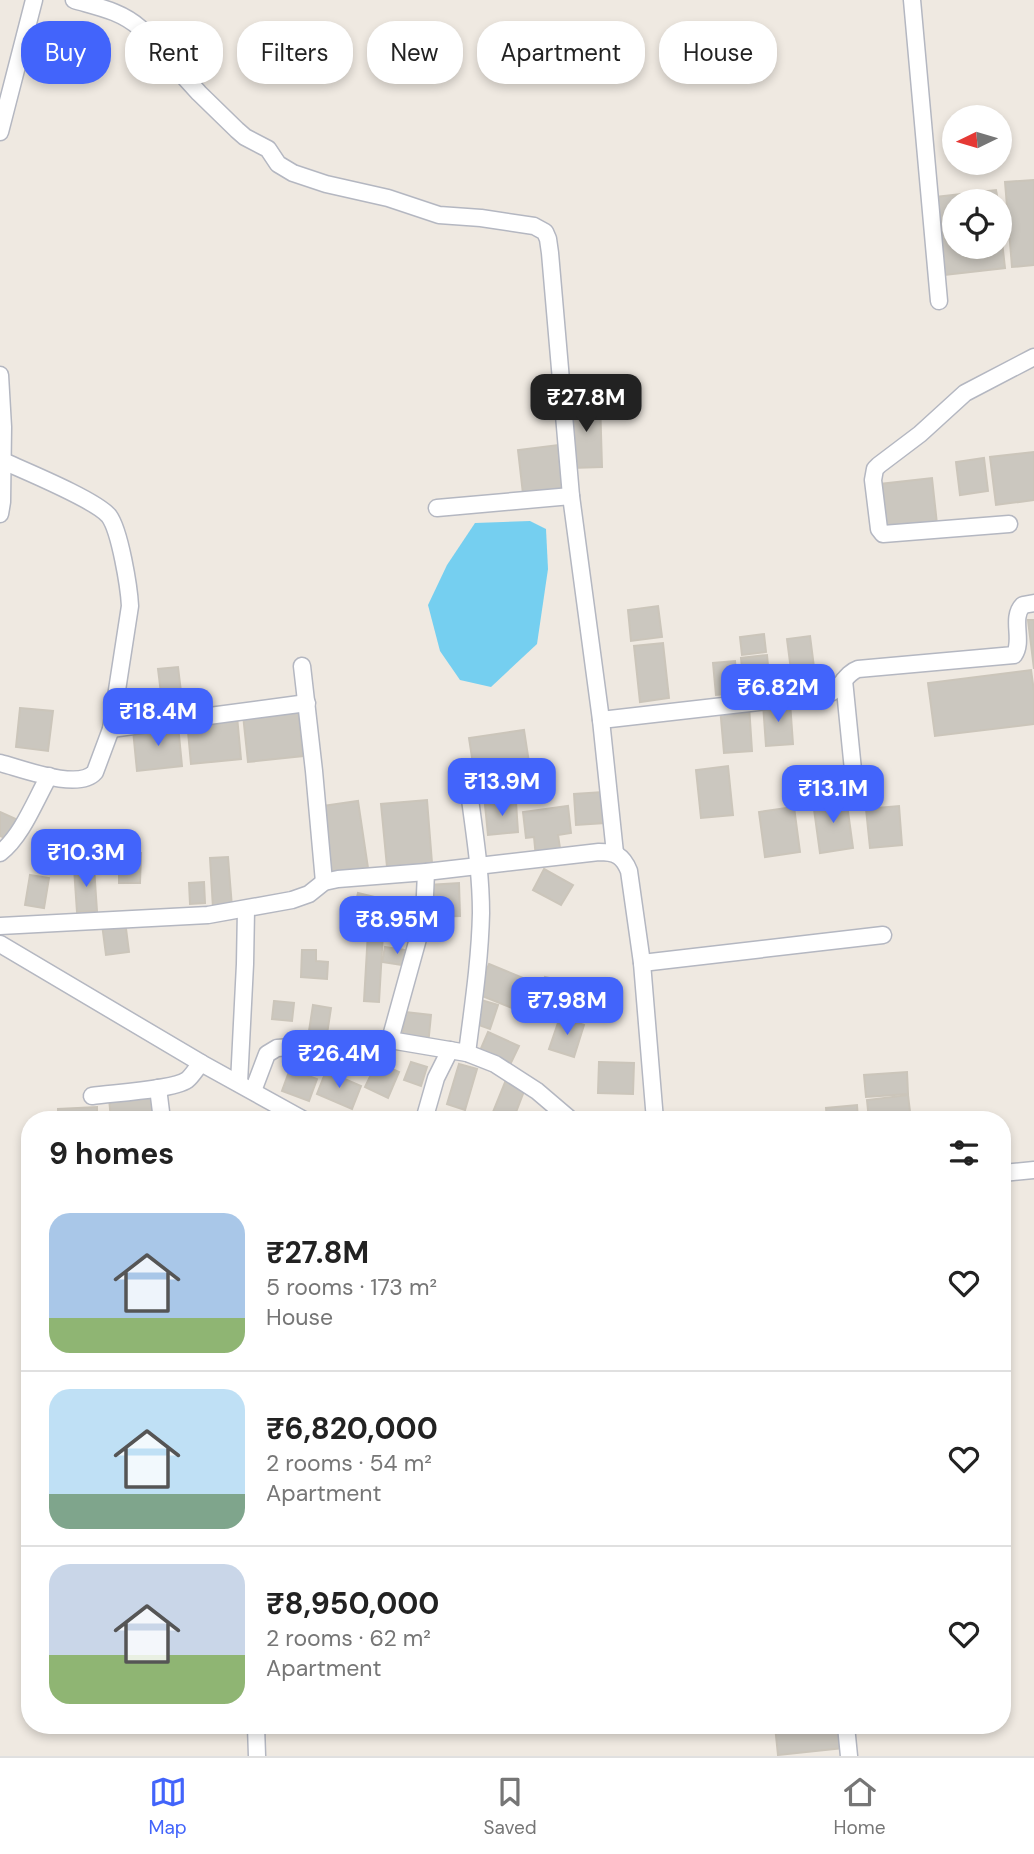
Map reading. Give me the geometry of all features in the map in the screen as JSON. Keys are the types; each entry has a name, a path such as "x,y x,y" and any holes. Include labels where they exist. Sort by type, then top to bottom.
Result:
{"street":[{"path":"0,132 34,0"},
{"path":"74,0 119,12 130,19 237,130 268,149 278,164 293,173 326,184 388,198 439,215 534,226 545,232 550,253 571,496 601,720 615,853"},
{"path":"912,0 939,301"},
{"path":"1009,524 884,534 879,529 874,475 879,465 920,434 965,393 1034,357"},
{"path":"0,375 3,427 0,514"},
{"path":"0,763 68,781 92,777 110,729 130,606 130,589 110,517 102,510 3,461"},
{"path":"437,508 571,496"},
{"path":"601,720 828,694 836,691 852,671 1014,655 1017,649 1017,613 1023,605 1034,603"},
{"path":"302,667 324,882"},
{"path":"844,680 855,790"},
{"path":"110,729 307,703"},
{"path":"0,853 16,837 48,776"},
{"path":"467,1053 480,938 479,866 470,799"},
{"path":"0,926 208,915 299,898 324,882 599,852 615,853 625,862 629,871 642,962 654,1111"},
{"path":"390,1040 424,917 426,872"},
{"path":"246,909 246,1087"},
{"path":"642,962 883,935"},
{"path":"0,944 246,1087 276,1111"},
{"path":"246,1087 267,1054 276,1048 390,1040 467,1053 495,1064 560,1111"},
{"path":"427,1111 436,1078 450,1050"},
{"path":"92,1096 182,1083 189,1079 201,1063"},
{"path":"158,1088 161,1111"},
{"path":"1011,1172 1034,1170"},
{"path":"256,1734 257,1756"},
{"path":"847,1734 849,1756"}],"water":[{"path":"530,521 546,529 548,569 537,644 491,687 460,680 440,651 428,605 447,565 475,523"}],"building":[{"path":"1034,180 1034,265 1012,267 1012,189 1006,189 1005,182"},
{"path":"942,196 942,249 936,197"},
{"path":"943,259 1004,259 1005,268 945,275"},
{"path":"600,400 602,467 571,468 570,401"},
{"path":"558,445 563,489 523,494 518,450"},
{"path":"1034,452 1034,500 996,505 990,457"},
{"path":"984,458 988,491 960,495 956,462"},
{"path":"932,478 937,524 885,530 880,484"},
{"path":"658,606 662,637 631,641 628,610"},
{"path":"1028,620 1034,620 1034,669"},
{"path":"764,634 766,652 742,655 740,637"},
{"path":"810,636 816,683 793,686 787,639"},
{"path":"663,643 669,698 640,702 634,646"},
{"path":"767,655 770,687 744,689 741,658"},
{"path":"735,661 738,693 716,695 713,663"},
{"path":"178,667 183,708 163,710 158,669"},
{"path":"1031,670 1034,724 935,736 928,683"},
{"path":"790,702 793,744 766,746 763,704"},
{"path":"749,705 752,751 724,753 720,707"},
{"path":"20,708 53,711 48,751 16,747"},
{"path":"298,710 303,756 248,762 243,715"},
{"path":"237,716 241,759 191,764 187,721"},
{"path":"178,725 182,766 137,771 133,730"},
{"path":"524,730 530,769 475,777 469,738"},
{"path":"728,766 733,815 701,818 696,770"},
{"path":"532,772 535,792 500,796 500,800 494,801 492,788 480,789 479,779"},
{"path":"603,792 605,823 576,825 574,794"},
{"path":"846,797 853,848 820,853 813,802"},
{"path":"427,800 432,863 387,867 381,804"},
{"path":"358,801 368,868 331,874 322,806"},
{"path":"516,802 518,832 488,835 485,805"},
{"path":"568,806 571,833 558,835 561,855 536,858 534,837 526,838 523,812"},
{"path":"899,806 902,845 870,848 866,809"},
{"path":"794,807 800,852 765,857 759,812"},
{"path":"0,812 18,820 10,840 0,836"},
{"path":"119,853 141,853 140,883 119,883"},
{"path":"228,857 232,907 213,908 210,858"},
{"path":"94,867 97,911 77,912 74,868"},
{"path":"544,869 573,885 561,905 533,890"},
{"path":"30,875 49,878 44,908 25,905"},
{"path":"204,882 205,903 190,904 189,883"},
{"path":"459,883 460,916 429,917 428,885"},
{"path":"358,893 387,900 380,929 351,922"},
{"path":"125,921 129,952 106,955 102,924"},
{"path":"368,932 383,933 379,1002 364,1001"},
{"path":"385,947 412,951 409,966 382,962"},
{"path":"302,950 316,950 316,961 328,962 327,979 301,977"},
{"path":"489,964 528,980 517,1010 477,994"},
{"path":"545,977 581,985 575,1005 536,1000"},
{"path":"481,1000 498,1005 490,1029 473,1023"},
{"path":"274,1001 294,1003 292,1021 272,1019"},
{"path":"313,1005 331,1008 327,1034 309,1031"},
{"path":"405,1012 431,1015 428,1045 402,1041"},
{"path":"560,1017 584,1025 574,1057 549,1049"},
{"path":"488,1032 519,1046 509,1067 479,1053"},
{"path":"377,1062 399,1072 388,1098 365,1087"},
{"path":"411,1062 427,1067 421,1086 404,1080"},
{"path":"599,1062 634,1063 633,1094 598,1093"},
{"path":"459,1064 477,1069 465,1110 447,1104"},
{"path":"290,1069 317,1079 309,1101 282,1091"},
{"path":"326,1071 361,1086 352,1109 317,1094"},
{"path":"907,1072 908,1094 866,1097 864,1075"},
{"path":"508,1075 526,1086 516,1111 493,1111"},
{"path":"152,1095 153,1111 110,1111 109,1098"},
{"path":"908,1095 910,1111 868,1111 867,1100"},
{"path":"857,1105 857,1111 826,1111 826,1108"},
{"path":"97,1107 97,1111 58,1111"},
{"path":"776,1734 842,1734 843,1748 778,1755"}]}
